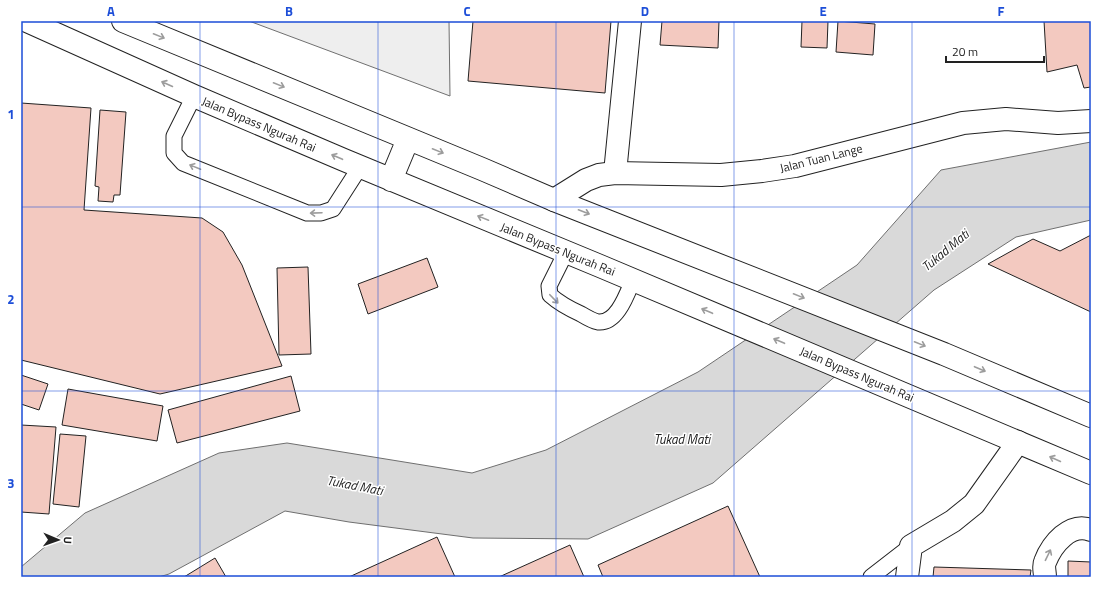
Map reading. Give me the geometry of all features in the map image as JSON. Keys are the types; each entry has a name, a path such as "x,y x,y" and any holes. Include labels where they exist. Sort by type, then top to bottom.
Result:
{"main road":[{"name":"Jalan Bypass Ngurah Rai","path":"27,21 194,96 360,167 918,399 1091,473"},
{"path":"123,21 554,200 944,354 1091,416"},
{"path":"615,173 630,21"},
{"name":"Jalan Tuan Lange","path":"554,200 586,180 615,173 721,175 762,172 795,166 963,122 1006,119 1058,123 1091,121"},
{"path":"391,180 408,139"},
{"path":"907,577 911,546 953,521 974,504 1018,442"},
{"path":"1045,577 1044,563 1052,547 1074,528 1086,528 1091,530"}],"lane":[{"path":"194,96 174,136 174,153 183,163 307,213 321,213 333,209 360,167"},
{"path":"566,252 549,286 550,296 559,304 597,322 605,322 615,317 633,280"},
{"path":"871,577 911,546"}],"shaded area":[{"path":"249,21 449,21 450,96"}],"water":[{"name":"Tukad Mati","path":"1091,142 1091,220 1016,237 934,290 713,483 588,539 473,538 349,522 285,511 169,574 159,577 21,577 21,567 85,513 219,453 287,443 472,473 546,450 698,372 857,265 941,170"}],"building":[{"path":"473,21 611,21 605,93 468,81"},
{"path":"662,21 719,21 718,48 660,45"},
{"path":"802,21 828,21 827,48 801,47"},
{"path":"838,21 875,24 873,55 836,52"},
{"path":"1044,21 1091,21 1091,87 1084,88 1077,65 1047,72"},
{"path":"21,103 91,108 84,210 202,218 223,232 242,265 282,366 160,394 21,360"},
{"path":"100,110 126,112 120,195 114,195 113,202 98,201 99,187 95,186"},
{"path":"1091,235 1091,312 988,264 1033,239 1060,251"},
{"path":"427,258 438,287 368,314 358,284"},
{"path":"308,267 311,354 279,355 277,268"},
{"path":"21,375 48,384 39,410 21,404"},
{"path":"291,376 300,411 177,443 168,410"},
{"path":"68,389 163,406 157,441 62,425"},
{"path":"21,425 56,427 49,514 21,512"},
{"path":"60,434 86,436 79,507 53,504"},
{"path":"728,506 760,577 603,577 598,565"},
{"path":"437,537 455,577 349,577"},
{"path":"570,545 584,577 499,577"},
{"path":"215,558 226,577 184,577"},
{"path":"1068,561 1091,562 1091,577 1068,577"},
{"path":"934,567 1031,570 1030,577 933,577"}]}
